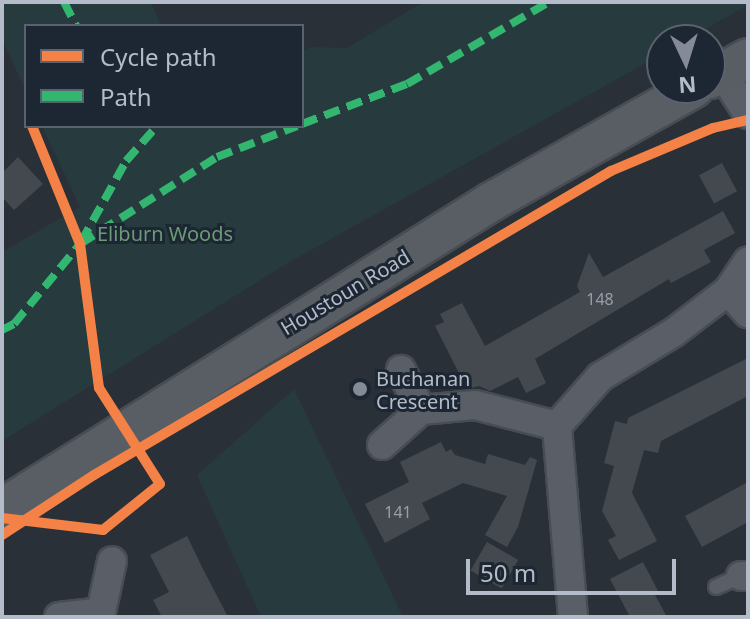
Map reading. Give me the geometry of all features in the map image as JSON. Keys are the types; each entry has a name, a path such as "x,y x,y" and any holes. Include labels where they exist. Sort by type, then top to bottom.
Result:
{"street":[{"path":"726,84 748,114"},
{"name":"Houstoun Road","path":"2,508 491,202 666,104"},
{"path":"573,617 557,426 600,377 673,333 728,291 748,261"},
{"path":"728,291 748,313"},
{"path":"401,370 421,410"},
{"path":"382,445 421,410 475,405 557,426"},
{"path":"59,617 103,615 112,561"}],"green space":[{"path":"2,2 151,2 160,24 24,24 24,87 2,39"},
{"name":"Eliburn Woods","path":"423,2 748,2 748,5 714,24 646,24 646,63 286,264 2,441 2,252 80,207 43,128 304,128 304,51 311,47 347,48"},
{"path":"294,389 403,617 261,617 197,475"}],"building":[{"path":"18,157 43,184 14,210 2,197 2,173"},
{"path":"722,163 737,191 714,203 699,175"},
{"path":"723,211 735,233 704,250 711,262 671,283 669,279 535,359 546,383 526,393 518,377 490,391 479,386 467,389 435,326 444,322 440,314 462,303 485,346 580,292 577,286 589,253 603,277"},
{"path":"748,358 748,396 661,441 658,453 644,450 632,493 657,541 619,560 608,540 616,536 602,511 614,466 604,463 615,421 627,424 628,418"},
{"path":"441,442 446,452 451,449 455,455 485,464 488,454 525,465 530,457 537,460 518,527 507,547 485,535 507,496 463,483 422,503 430,519 385,543 365,504 409,482 400,462"},
{"path":"748,482 748,522 702,547 685,516"},
{"path":"187,536 228,617 162,617 153,600 169,592 150,555"},
{"path":"487,542 518,560 502,589 470,571"},
{"path":"643,562 667,617 630,617 610,579"}],"marked path":[{"path":"64,2 75,24"},
{"path":"304,123 407,84 549,2"},
{"path":"81,242 126,161 155,128"},
{"path":"2,330 14,324 80,244 217,157 292,128"}],"cycle path":[{"path":"2,535 94,475 611,171 713,128 748,120"},
{"path":"2,518 103,530 160,484 99,388 80,244 33,128"}],"place":[{"name":"Buchanan Crescent","path":"360,389"}]}
